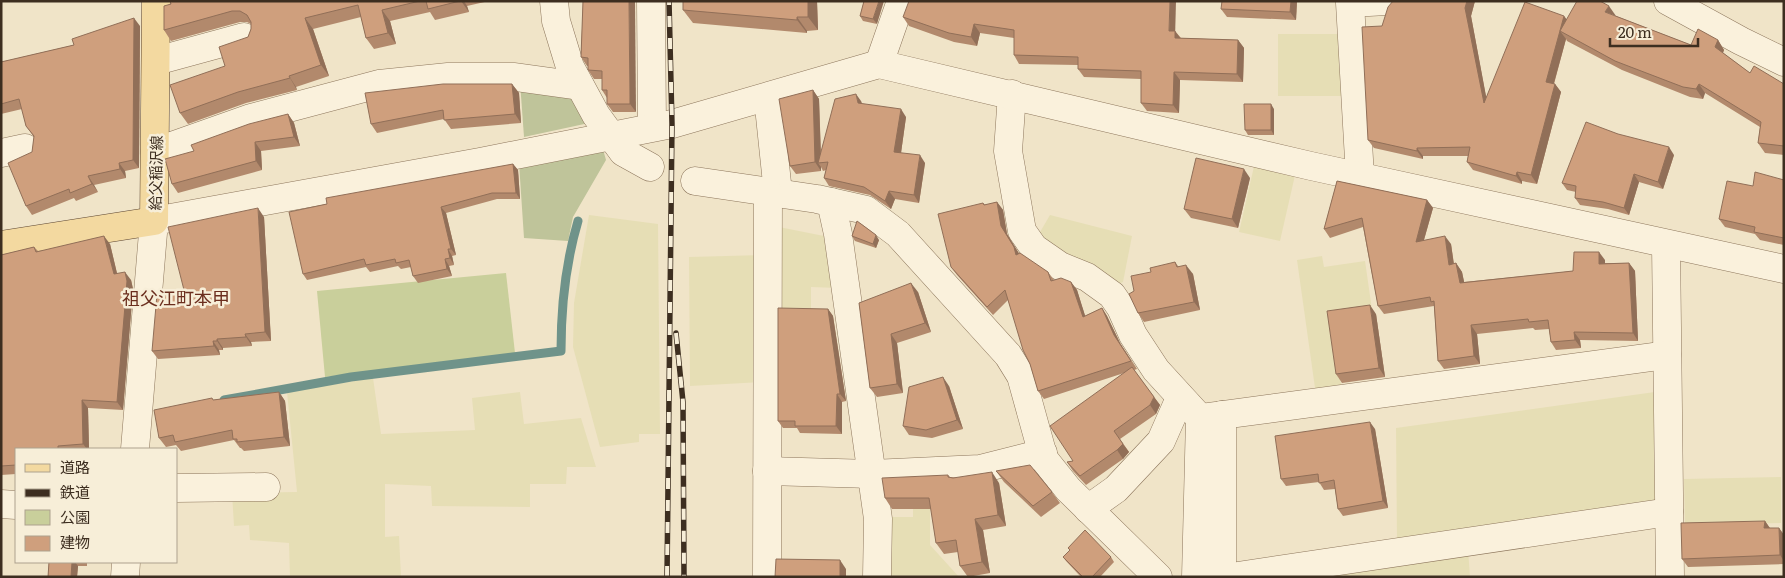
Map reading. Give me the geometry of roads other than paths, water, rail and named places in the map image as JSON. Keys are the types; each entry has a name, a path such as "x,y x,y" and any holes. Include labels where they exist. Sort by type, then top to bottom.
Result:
{"main road":[{"name":"給父稲沢線","path":"1,245 154,221 156,1"}],"street":[{"path":"554,1 556,21 570,68 596,115 623,152 650,168"},
{"path":"651,1 652,127"},
{"path":"879,64 901,1"},
{"path":"1360,177 1350,3 1387,1"},
{"path":"1668,1 1740,41 1784,62"},
{"path":"156,62 244,37"},
{"path":"135,448 154,221 480,162 652,127 768,97 879,64 1360,177 1666,245 1784,269"},
{"path":"155,152 251,118 379,84 448,77 515,77 580,86"},
{"path":"1012,94 1008,150 1022,231 1034,248 1060,266 1087,277 1112,295 1137,342 1156,370 1180,398 1211,416 1667,355"},
{"path":"767,577 767,471 773,192 768,97"},
{"path":"695,181 773,192 866,210 898,234 1008,355 1021,376 1044,459 1068,490 1158,577"},
{"path":"830,202 838,234 878,519 877,577"},
{"path":"1666,245 1670,577"},
{"path":"1088,509 1116,489 1161,441 1180,398"},
{"path":"1196,577 1211,416"},
{"path":"1211,416 1222,577"},
{"path":"767,471 872,474 980,469 1043,453"},
{"path":"178,488 266,487"},
{"path":"1,504 15,505"},
{"path":"1231,577 1669,512"},
{"path":"125,577 126,563"}],"waterway":[{"path":"224,400 351,377 561,351 565,286 578,221"}],"railway":[{"path":"667,577 672,124 669,1"},
{"path":"676,333 683,402 684,577"}],"district":[{"name":"祖父江町本甲","path":"176,297"}]}
